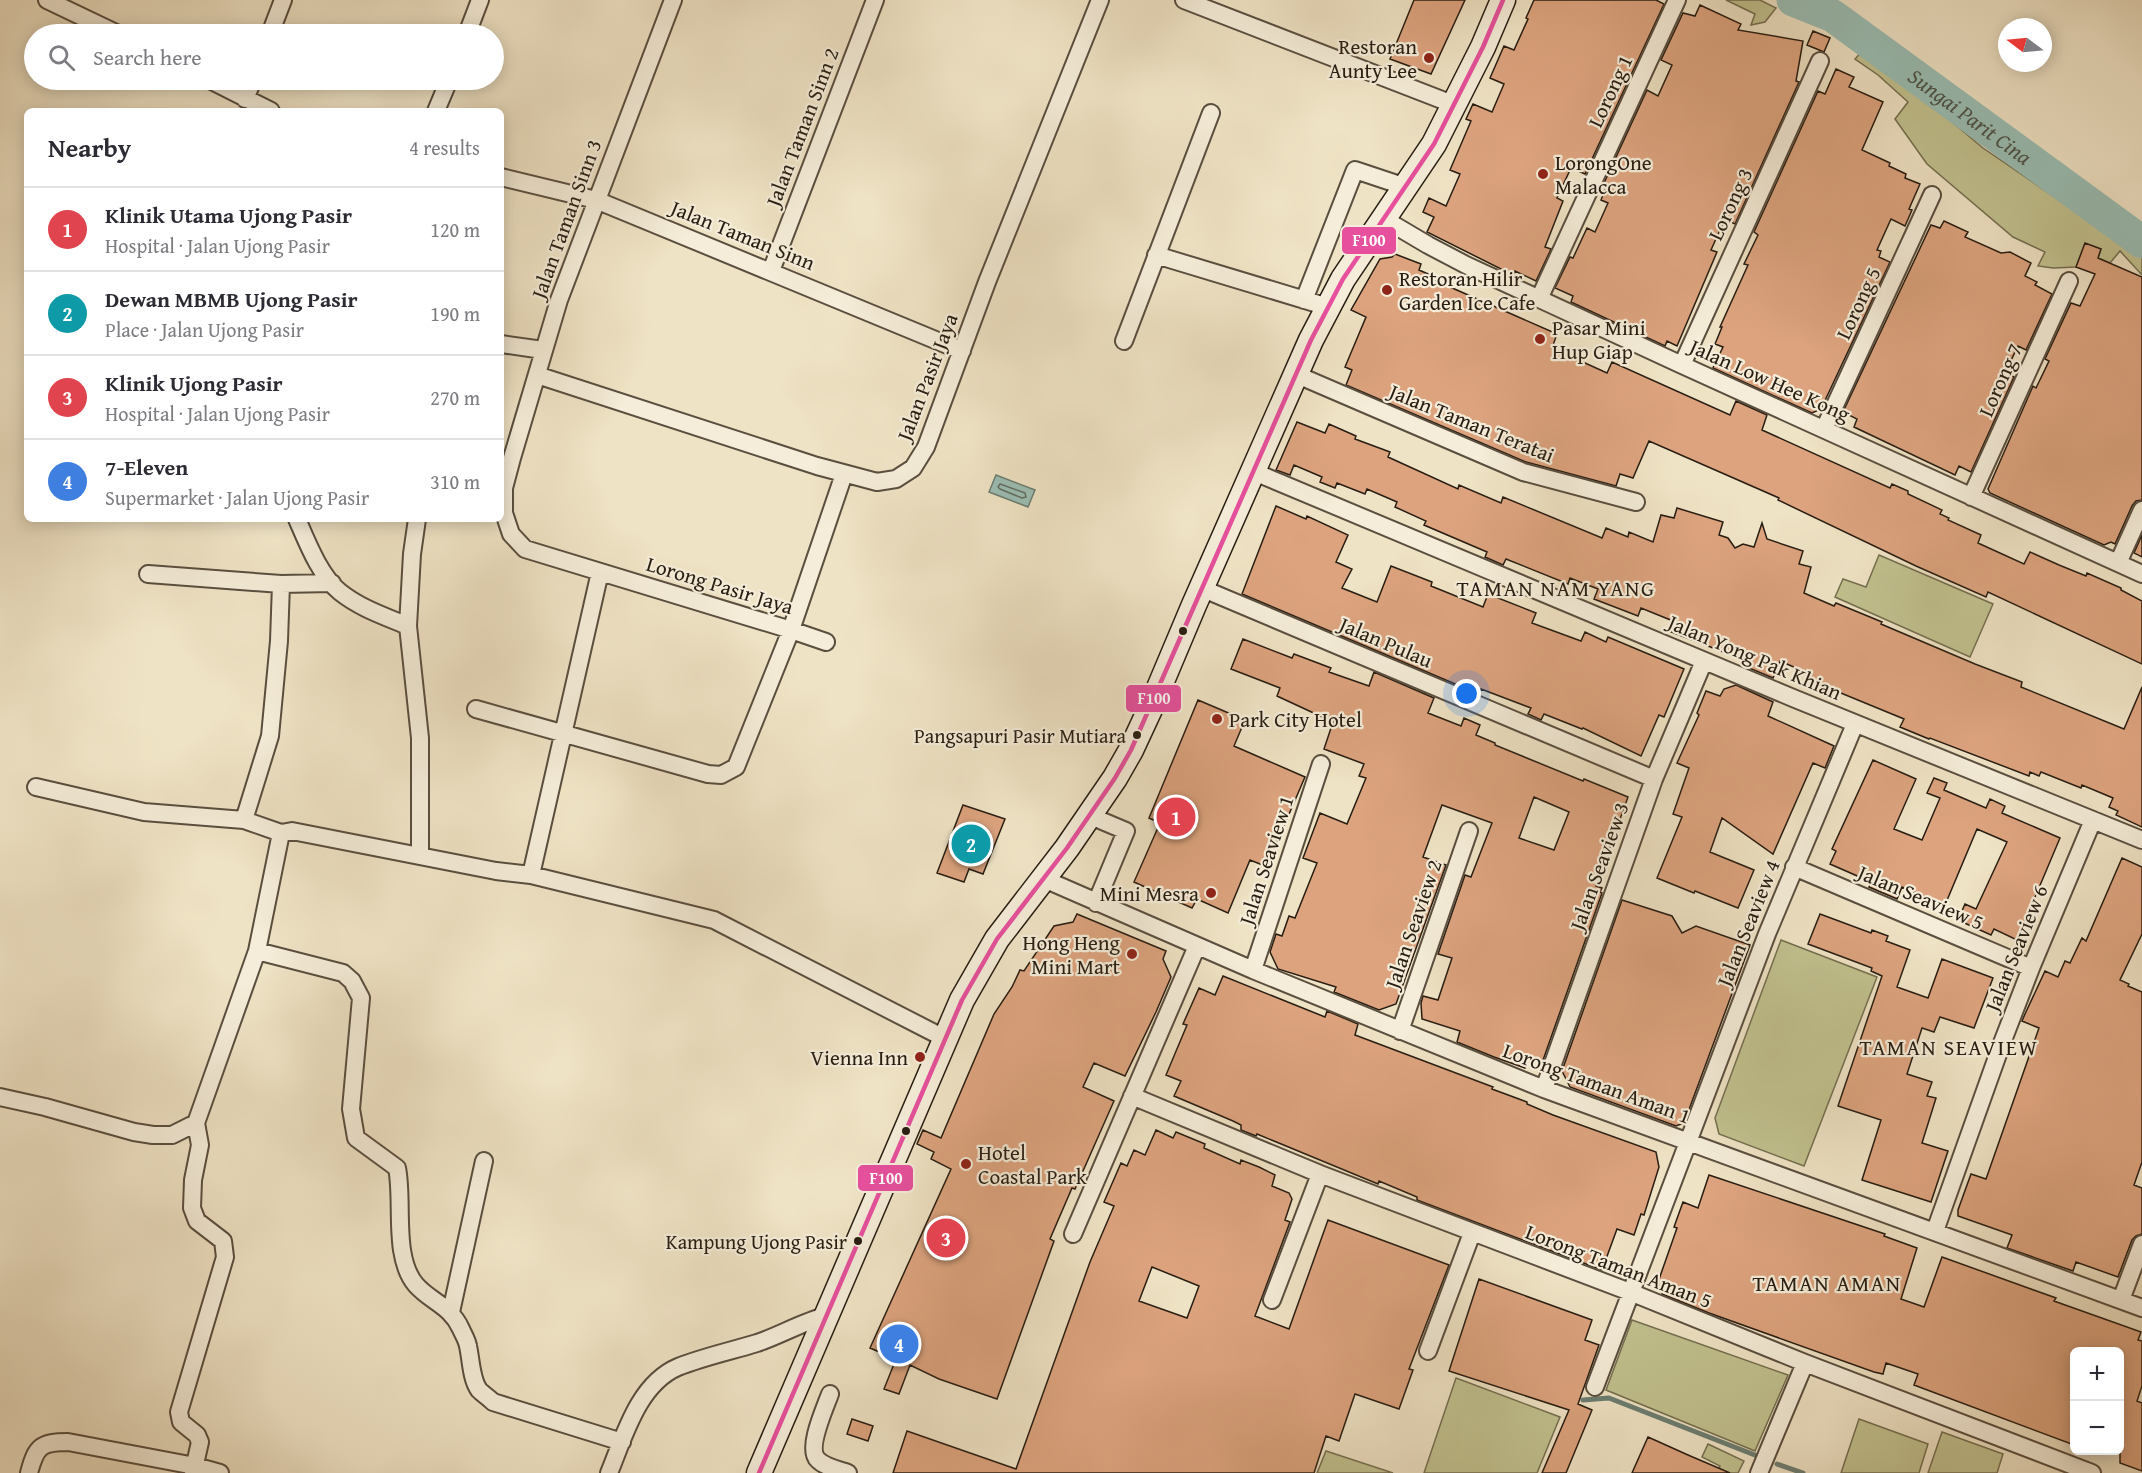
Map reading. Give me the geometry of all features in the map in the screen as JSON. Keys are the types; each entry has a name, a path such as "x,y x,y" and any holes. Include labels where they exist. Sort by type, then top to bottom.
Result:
{"main road":[{"path":"759,1473 962,1000 997,939 1044,879 1115,778 1131,750 1295,374 1328,307 1343,279 1434,144 1455,105 1503,0"}],"street":[{"path":"47,0 97,24"},
{"path":"274,24 283,0"},
{"path":"471,24 480,0"},
{"name":"Jalan Taman Sinn 3","path":"512,458 559,300 673,0"},
{"name":"Jalan Taman Sinn 2","path":"771,271 875,0"},
{"name":"Jalan Pasir Jaya","path":"537,375 844,474 877,482 896,479 913,468 926,447 987,282 1100,0"},
{"path":"1184,0 1455,105"},
{"name":"Lorong 1","path":"1539,299 1677,0"},
{"name":"Lorong 3","path":"1682,365 1820,61"},
{"path":"228,90 264,108"},
{"path":"245,99 249,90"},
{"path":"437,108 445,90"},
{"path":"1124,341 1211,113"},
{"path":"1304,300 1355,170 1406,187"},
{"name":"Jalan Taman Sinn","path":"504,178 596,200 962,351"},
{"name":"Lorong 5","path":"1824,429 1932,195"},
{"name":"Jalan Low Hee Kong","path":"1384,219 1456,260 1539,299 2142,574"},
{"path":"1156,255 1328,307"},
{"name":"Lorong 7","path":"1971,497 2069,281"},
{"path":"504,344 543,350"},
{"name":"Jalan Taman Teratai","path":"1295,374 1523,472 1636,502"},
{"name":"Lorong Pasir Jaya","path":"512,458 504,489 504,513 511,534 525,549 826,642"},
{"name":"Jalan Yong Pak Khian","path":"1252,471 1855,724 2142,840"},
{"path":"476,709 708,774 721,775 736,767 791,630 844,474"},
{"path":"2118,563 2142,510"},
{"path":"298,522 313,556 338,591 367,609 408,626"},
{"path":"417,522 412,554 408,626 420,738 420,856"},
{"path":"531,875 600,572"},
{"path":"148,574 280,584 332,583"},
{"path":"244,820 270,736 279,641 280,584"},
{"name":"Jalan Pulau","path":"1201,588 1654,779"},
{"name":"Jalan Seaview 3","path":"1545,1089 1654,779 1704,661"},
{"name":"Jalan Seaview 4","path":"1595,1387 1763,943 1855,724"},
{"name":"Jalan Seaview 1","path":"1253,970 1321,764"},
{"path":"36,788 144,812 244,820 281,833 292,831 496,871 531,875 714,920 944,1038"},
{"path":"1088,815 1126,831 1096,903"},
{"name":"Jalan Seaview 6","path":"1935,1231 2002,1043 2093,820"},
{"name":"Jalan Seaview 2","path":"1400,1031 1469,831"},
{"path":"194,1470 200,1442 181,1422 180,1413 225,1257 224,1242 197,1221 192,1208 193,1180 200,1145 196,1123 256,951 281,833"},
{"name":"Jalan Seaview 5","path":"1794,867 2031,968"},
{"name":"Lorong Taman Aman 1","path":"1044,879 1253,970 1545,1089 2142,1308"},
{"path":"1073,1234 1197,946"},
{"path":"256,951 343,973 352,981 361,998 351,1109 356,1138 397,1168 400,1184 400,1240 408,1272 416,1285 451,1312 468,1344 478,1389 493,1402 622,1442"},
{"name":"Lorong Taman Aman 5","path":"1132,1096 1320,1174 1630,1292 1805,1363 2092,1473"},
{"path":"0,1097 153,1135 172,1135 196,1123"},
{"path":"451,1312 484,1161"},
{"path":"1272,1300 1320,1174"},
{"path":"1428,1351 1472,1233"},
{"path":"2121,1300 2142,1244"},
{"path":"609,1473 637,1406 654,1384 676,1368 763,1341 810,1320 826,1316"},
{"path":"1762,1466 1805,1363"},
{"path":"830,1394 814,1442 813,1452 816,1459 822,1463 848,1473"},
{"path":"28,1473 39,1447 50,1442 69,1442 194,1470 220,1473"}],"green space":[{"path":"1726,0 1760,0 1776,8 1765,22 1751,25 1755,14"},
{"path":"1863,50 1983,148 2142,257 2142,275 2120,251 2110,263 2098,258 2101,249 2085,244 2076,267 2038,266 2045,252 2013,237 1927,164 1895,119 1908,102 1878,75 1855,59"},
{"path":"1879,555 1993,604 1970,657 1835,597 1843,579 1866,587"},
{"path":"1781,940 1877,977 1804,1166 1719,1134 1715,1118"},
{"path":"1632,1320 1788,1375 1755,1451 1606,1390"},
{"path":"1456,1378 1560,1417 1537,1473 1424,1473"},
{"path":"1859,1419 1928,1444 1919,1473 1841,1473"},
{"path":"1942,1432 2003,1454 1997,1473 1928,1473"},
{"path":"1708,1444 1744,1461 1738,1473 1717,1473 1720,1466 1702,1457"},
{"path":"1326,1451 1393,1473 1317,1473"}],"water":[{"path":"996,475 1035,490 1028,507 989,492"}],"building":[{"path":"1414,0 1465,0 1431,74 1390,59"},
{"path":"1534,0 1656,0 1664,4 1585,174 1571,168 1557,198 1563,201 1545,247 1551,249 1536,281 1515,271 1513,275 1427,232 1434,217 1423,212 1429,198 1446,206 1460,174 1450,170 1471,121 1466,119 1473,104 1492,112 1504,84 1490,78 1504,46 1514,50"},
{"path":"1700,5 1741,24 1738,30 1803,41 1796,81 1799,82 1735,224 1725,219 1711,250 1717,252 1677,346 1667,341 1665,346 1571,302 1573,296 1555,288 1587,228 1595,232 1608,203 1601,200 1607,185 1604,183 1647,90 1658,96 1672,65 1661,60 1683,13 1695,16"},
{"path":"1813,31 1830,38 1824,52 1807,45"},
{"path":"1836,69 1854,77 1849,87 1883,102 1862,150 1890,163 1889,166 1906,174 1905,178 1920,184 1909,209 1912,210 1905,226 1891,219 1877,250 1881,251 1879,257 1890,262 1821,409 1812,413 1713,368 1723,347 1715,344 1722,327 1720,327 1748,265 1744,264 1758,235 1754,232 1818,91 1825,94"},
{"path":"1944,221 1968,232 1965,237 2001,253 2010,252 2031,263 2025,276 2037,282 2035,285 2052,294 2026,350 2018,346 2005,373 2014,377 1971,472 1959,466 1955,475 1854,427 1857,419 1843,412 1931,225 1940,228"},
{"path":"2085,243 2101,249 2098,258 2142,277 2142,500 2136,501 2132,506 2115,544 2111,542 2104,545 1990,493 1988,489 2033,386 2036,388 2049,361 2045,359 2071,303 2080,306 2095,274 2076,267"},
{"path":"1395,254 1421,264 1419,270 1435,277 1434,280 1557,334 1552,348 1607,373 1612,362 1730,415 1736,401 1767,415 1762,430 1890,488 1892,484 1908,491 1908,494 1942,510 1940,514 1949,518 1948,520 1981,535 1978,543 2024,564 2030,552 2121,588 2142,601 2142,664 1988,592 1986,597 1916,566 1778,500 1779,498 1649,441 1633,478 1620,474 1616,486 1526,462 1346,385 1352,370 1345,367 1366,317 1351,310 1380,259 1392,257"},
{"path":"1297,422 1325,433 1329,424 1356,436 1355,439 1390,452 1388,457 1458,489 1459,485 1501,503 1503,497 1602,538 1606,528 1628,537 1629,532 1653,542 1661,515 1674,518 1677,508 1723,522 1719,535 1728,538 1735,548 1743,544 1754,547 1762,523 1767,539 1803,551 1799,564 1811,567 1804,593 1882,622 1881,624 2022,682 2021,687 2124,729 2142,687 2142,827 2116,815 2118,811 2109,807 2113,798 2041,772 2039,776 2030,772 2029,776 1929,739 1900,727 1904,719 1836,691 1834,696 1806,684 1810,674 1780,661 1773,678 1749,668 1752,663 1669,631 1673,621 1641,608 1638,616 1594,599 1598,589 1570,578 1568,584 1506,559 1503,565 1485,557 1487,552 1424,525 1426,521 1395,507 1397,502 1367,489 1365,494 1337,483 1335,488 1320,482 1322,477 1294,465 1290,475 1276,470"},
{"path":"1276,506 1306,519 1307,516 1348,535 1336,562 1352,569 1342,588 1377,602 1391,566 1432,582 1431,586 1483,607 1488,594 1536,613 1532,623 1581,641 1585,632 1606,642 1608,637 1684,669 1664,717 1659,715 1641,756 1583,728 1544,714 1541,720 1528,714 1531,708 1481,689 1479,694 1242,594"},
{"path":"2142,535 2142,557 2134,553"},
{"path":"1243,639 1292,658 1294,654 1331,668 1329,672 1369,686 1374,672 1434,698 1428,713 1461,726 1464,718 1480,725 1476,735 1495,745 1628,797 1596,886 1602,888 1600,892 1602,893 1542,1063 1528,1058 1525,1068 1494,1057 1457,1042 1460,1031 1422,1019 1423,996 1438,1000 1452,958 1438,954 1465,875 1471,877 1492,823 1442,805 1423,857 1446,865 1396,1004 1379,1010 1334,992 1336,987 1278,969 1270,952 1276,934 1282,936 1289,916 1295,918 1317,863 1303,858 1320,813 1347,824 1366,778 1359,776 1364,764 1324,749 1333,722 1277,696 1280,688 1231,669","holes":["1534,797 1569,812 1554,850 1519,838"]},
{"path":"1736,685 1773,702 1768,716 1834,746 1825,768 1813,763 1773,854 1722,818 1710,852 1754,870 1738,908 1657,878 1682,817 1673,814 1689,768 1677,763 1699,715 1697,713 1706,691 1720,696 1724,689"},
{"path":"1198,700 1245,720 1234,746 1305,777 1277,842 1274,841 1265,866 1250,860 1228,913 1197,899 1192,908 1134,882 1160,823 1149,818"},
{"path":"1873,760 1916,779 1894,829 1922,840 1940,798 1927,793 1934,778 1947,783 1944,790 1986,808 1990,799 2005,806 2002,813 2060,838 2017,940 1994,929 1991,935 1958,920 1965,904 1976,909 2007,842 1977,829 1945,905 1902,887 1897,899 1869,887 1871,882 1830,864 1836,851 1832,849"},
{"path":"963,805 1005,819 983,874 969,869 964,882 937,873"},
{"path":"2122,858 2142,867 2142,934 2120,980 2142,992 2142,1162 2134,1185 2142,1188 2142,1234 2132,1240 2118,1277 2076,1262 2073,1271 2007,1248 2012,1235 1958,1216 1958,1210 1971,1174 1986,1179 2039,1028 2022,1021 2045,971 2058,977 2065,961 2070,963 2082,938 2086,941"},
{"path":"1622,900 1672,916 1682,933 1696,926 1750,945 1684,1123 1676,1126 1570,1087 1562,1071"},
{"path":"1077,914 1166,951 1163,959 1171,977 1125,1076 1094,1063 1083,1087 1114,1101 1050,1239 1054,1241 997,1399 939,1379 910,1365 899,1394 884,1389 896,1359 870,1348 951,1169 931,1159 934,1152 917,1144 923,1130 941,1138 994,1014 1020,970 1024,971 1054,926 1073,922"},
{"path":"1820,914 1871,933 1872,930 1888,936 1886,941 1910,950 1897,987 1928,998 1942,959 1993,978 1974,1028 1940,1017 1934,1032 1922,1028 1907,1074 1932,1082 1927,1096 1936,1098 1922,1143 1948,1151 1931,1202 1862,1180 1881,1120 1838,1106 1882,976 1871,971 1872,968 1808,944"},
{"path":"1223,976 1325,1017 1327,1011 1358,1024 1355,1035 1493,1087 1492,1089 1553,1115 1656,1152 1659,1167 1644,1215 1641,1214 1634,1235 1617,1229 1602,1270 1417,1200 1417,1197 1379,1181 1378,1184 1257,1134 1256,1136 1241,1130 1241,1125 1174,1096 1181,1081 1166,1075 1187,1025 1183,1024 1199,988 1215,995"},
{"path":"1156,1130 1173,1138 1176,1132 1205,1144 1204,1148 1240,1164 1241,1160 1275,1175 1272,1186 1289,1193 1292,1199 1285,1220 1290,1222 1255,1316 1289,1329 1328,1220 1449,1265 1409,1369 1413,1370 1399,1409 1355,1394 1339,1441 1326,1436 1314,1473 893,1473 907,1431 1016,1469 1090,1262 1114,1206 1104,1202 1121,1163 1127,1166 1134,1150 1145,1155","holes":["1152,1267 1199,1286 1187,1318 1139,1301"]},
{"path":"1709,1175 1885,1234 1884,1236 1917,1248 1901,1299 1924,1307 1942,1257 2056,1298 2054,1301 2141,1332 2138,1340 2142,1341 2142,1386 2137,1401 2142,1403 2142,1471 2120,1463 2120,1455 2124,1455 2124,1347 2070,1347 2070,1444 1914,1385 1918,1374 1886,1363 1883,1374 1874,1372 1662,1294 1664,1287 1657,1285 1677,1228 1674,1227 1683,1202 1698,1208"},
{"path":"1479,1279 1592,1320 1585,1340 1599,1345 1578,1404 1592,1410 1566,1473 1542,1473 1569,1410 1449,1371"},
{"path":"852,1419 873,1426 868,1441 847,1434"},
{"path":"1648,1437 1688,1455 1730,1473 1632,1473"}],"waterway":[{"name":"Sungai Parit Cina","path":"1793,0 1833,16 2142,242"},
{"path":"1583,1400 1609,1398 1760,1457"},
{"path":"1777,1464 1803,1473"}],"transit line":[{"name":"F100","path":"759,1473 962,1000 997,939 1067,848 1115,778 1131,750 1311,340 1343,279 1434,144 1483,47 1503,0"}],"place":[{"name":"Restoran Aunty Lee","path":"1429,58"},
{"name":"LorongOne Malacca","path":"1543,174"},
{"name":"Restoran Hilir Garden Ice Cafe","path":"1387,290"},
{"name":"Pasar Mini Hup Giap","path":"1540,339"},
{"name":"Park City Hotel","path":"1217,719"},
{"name":"Pangsapuri Pasir Mutiara","path":"1137,735"},
{"name":"Klinik Utama Ujong Pasir","path":"1176,817"},
{"name":"Dewan MBMB Ujong Pasir","path":"971,844"},
{"name":"Mini Mesra","path":"1211,893"},
{"name":"Hong Heng Mini Mart","path":"1132,954"},
{"name":"Vienna Inn","path":"920,1057"},
{"name":"Hotel Coastal Park","path":"966,1164"},
{"name":"Klinik Ujong Pasir","path":"946,1238"},
{"name":"Kampung Ujong Pasir","path":"858,1241"},
{"name":"7-Eleven","path":"899,1344"}],"district":[{"name":"TAMAN NAM YANG","path":"1556,588"},
{"name":"TAMAN SEAVIEW","path":"1949,1047"},
{"name":"TAMAN AMAN","path":"1827,1283"}]}
